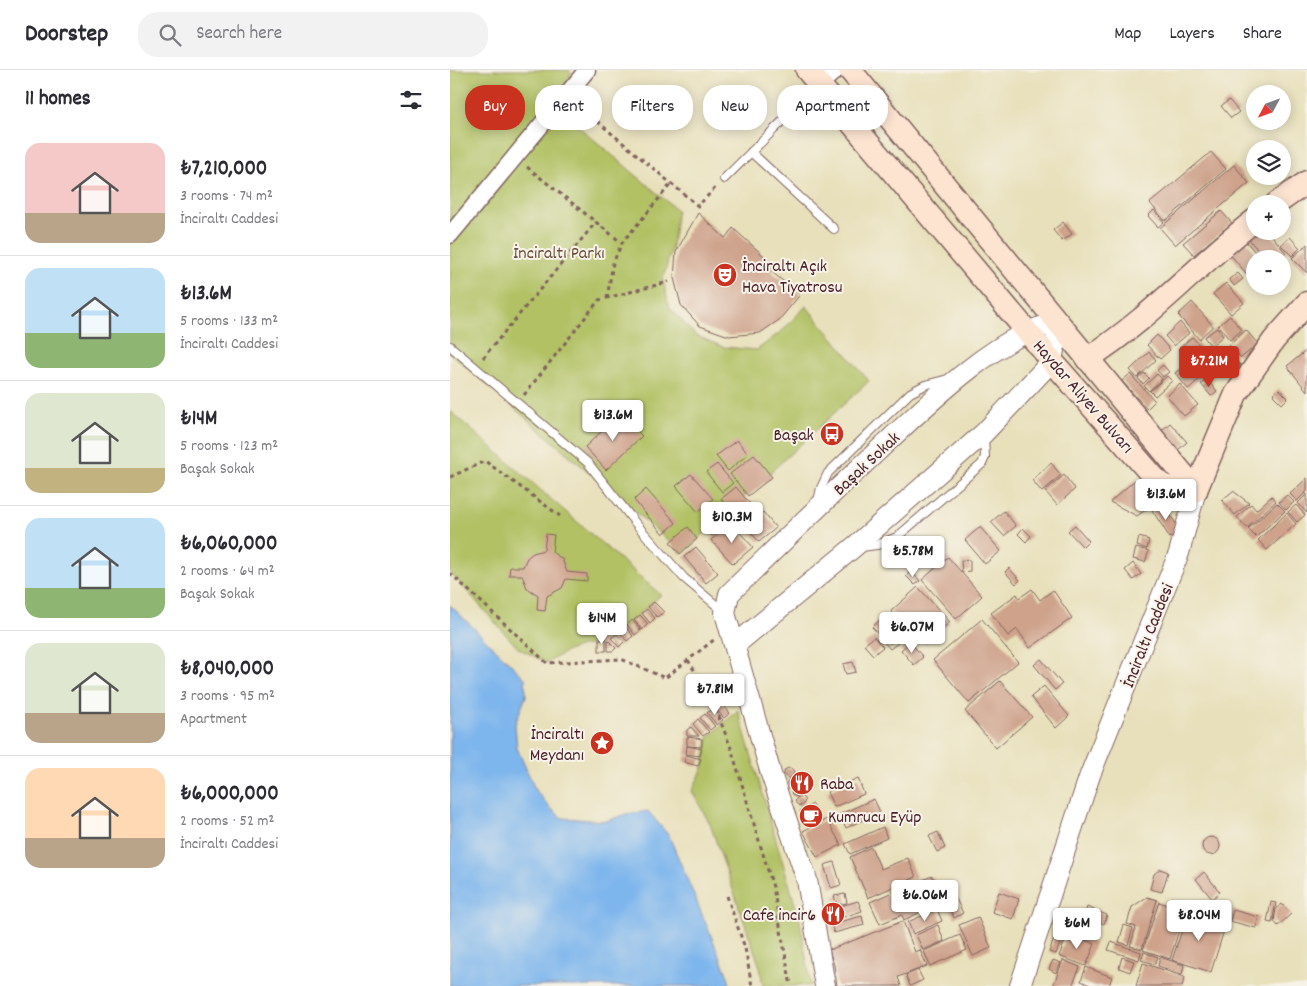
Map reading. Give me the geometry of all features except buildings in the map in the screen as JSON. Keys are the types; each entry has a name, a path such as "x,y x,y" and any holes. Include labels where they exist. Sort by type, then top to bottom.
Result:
{"main road":[{"name":"Haydar Aliyev Bulvarı","path":"850,70 1196,490"},
{"name":"Haydar Aliyev Bulvarı","path":"813,77 1028,331 1052,362 1159,483 1169,488 1196,490"},
{"path":"1289,195 1307,182"},
{"path":"1087,359 1113,343 1171,296 1224,244 1246,227"},
{"name":"İnciraltı Caddesi","path":"1196,490 1236,394 1274,340 1307,304"}],"street":[{"path":"450,235 587,70"},
{"path":"813,77 836,70"},
{"path":"824,986 807,880 771,774 730,628 854,547 984,433 1052,362 1060,323"},
{"name":"Başak Sokak","path":"730,628 729,594 817,508 960,376 1028,331 1060,323"},
{"name":"İnciraltı Caddesi","path":"1020,986 1090,775 1179,553 1196,490"}],"lane":[{"path":"724,179 751,152 813,77"},
{"path":"751,152 834,229"},
{"path":"450,346 588,463 637,525 730,628"}],"path":[{"path":"602,126 698,206 724,179"},
{"path":"515,157 622,243"},
{"path":"608,298 613,263 622,243 671,184"},
{"path":"475,368 596,222"},
{"path":"518,404 599,300 669,282"},
{"path":"450,477 485,461 560,516"},
{"path":"450,573 547,663 621,659 665,678 730,628"},
{"path":"688,660 712,700 731,748 773,888 791,986"},
{"path":"727,896 745,948 752,986"}],"green space":[{"name":"İnciraltı Parkı","path":"450,70 570,70 571,85 535,85 535,130 583,130 677,210 672,246 663,279 669,307 695,335 723,347 757,350 783,330 806,306 869,381 683,553 450,353"},
{"path":"450,411 661,595 604,645 580,647 547,663 518,648 450,572"},
{"path":"738,710 800,921 811,986 763,986 760,967 710,824 692,791 703,768 708,738"}],"water":[{"path":"450,605 525,678 526,696 515,724 517,748 535,789 550,808 562,818 606,821 626,814 648,811 669,836 728,976 730,986 450,986"}],"place":[{"name":"İnciraltı Açık Hava Tiyatrosu","path":"725,275"},
{"name":"Başak","path":"832,434"},
{"name":"İnciraltı Meydanı","path":"602,743"},
{"name":"Raba","path":"802,783"},
{"name":"Kumrucu Eyüp","path":"811,816"},
{"name":"Cafe incir6","path":"833,914"}]}
